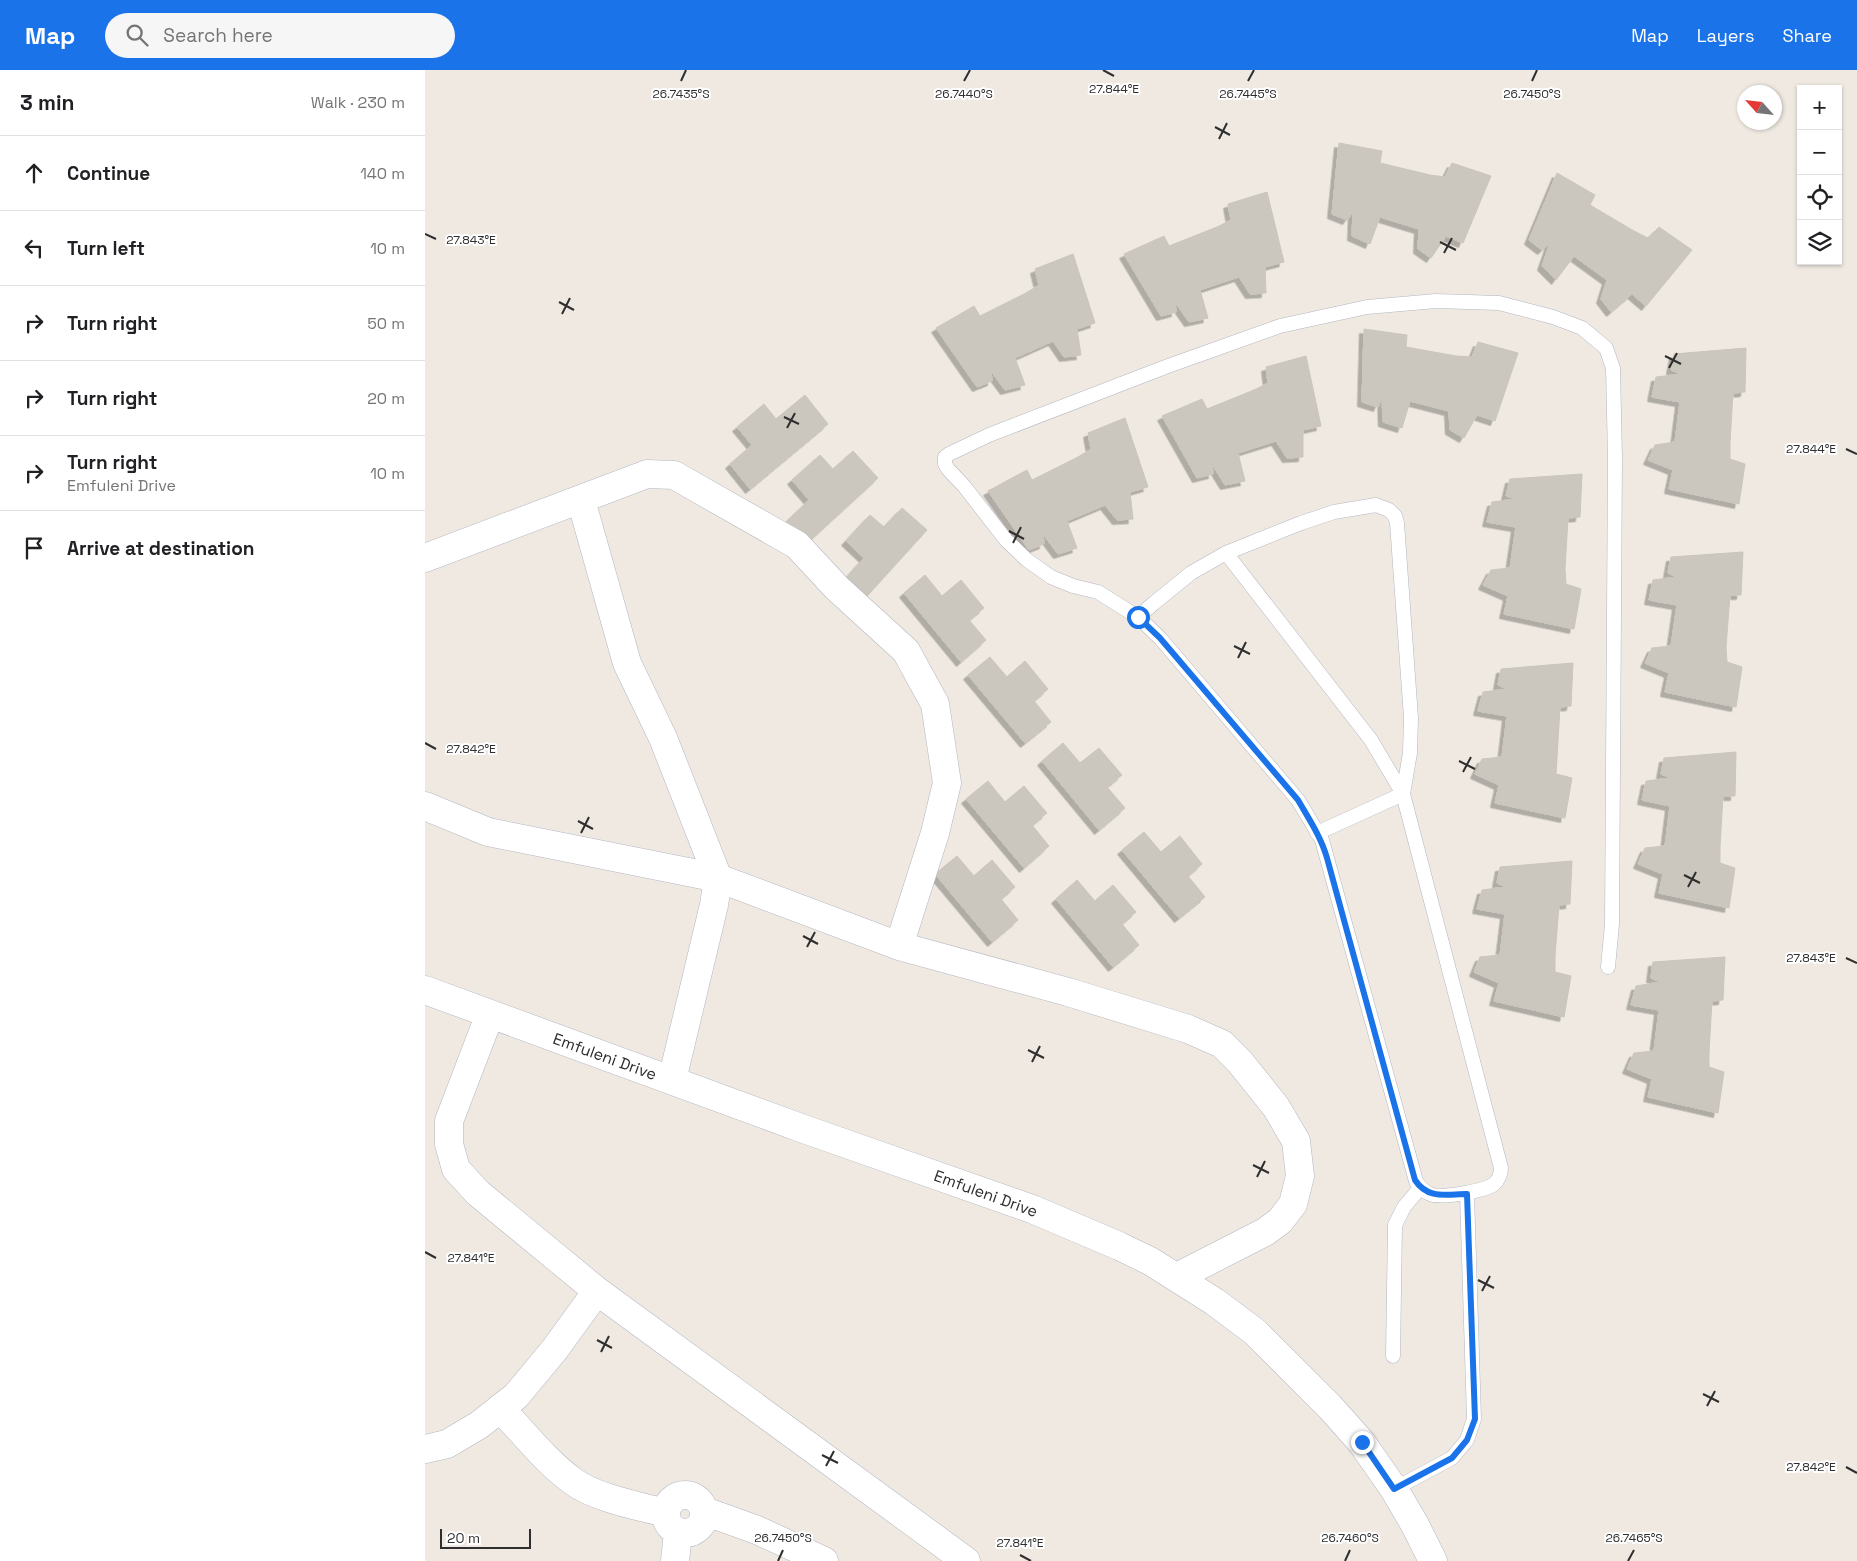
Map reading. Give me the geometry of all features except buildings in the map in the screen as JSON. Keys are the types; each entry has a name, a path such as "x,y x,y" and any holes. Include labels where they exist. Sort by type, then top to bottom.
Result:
{"street":[{"path":"425,558 647,474 673,475 797,545 837,588 906,651 935,704 947,783 935,832 899,946"},
{"path":"581,500 627,663 663,738 718,878 714,905 672,1080"},
{"path":"425,806 488,832 718,878 899,946 1068,992 1188,1029 1222,1044 1240,1062 1276,1107 1296,1142 1300,1176 1293,1204 1280,1221 1265,1232 1177,1277"},
{"name":"Emfuleni Drive","path":"425,990 801,1128 1032,1209 1119,1246 1177,1277 1255,1332 1298,1374 1362,1442 1415,1524 1433,1561"},
{"path":"490,1014 449,1121 449,1144 456,1170 478,1193 597,1291 967,1561"},
{"path":"425,1449 447,1444 479,1425 516,1396 555,1349 597,1291"},
{"path":"500,1408 575,1482 594,1492 672,1522"},
{"path":"675,1561 672,1522 668,1504 675,1497 684,1494 693,1496 700,1502 704,1511 757,1530 824,1561"}],"lane":[{"path":"1227,553 1371,740 1403,794 1501,1168 1499,1178 1493,1185 1467,1194 1432,1195 1420,1188 1415,1180 1327,858 1317,833 1298,800 1160,638 1138,617 1098,592 1073,586 1051,577 1027,560 1006,540 948,469 945,464 945,457 989,435 1270,329 1367,307 1436,302 1499,303 1553,317 1582,328 1606,348 1613,368 1615,458 1613,915 1609,967"},
{"path":"1138,617 1191,573 1227,553 1334,512 1376,505 1389,510 1395,516 1397,522 1411,718 1410,752 1403,794"},
{"path":"1317,833 1403,794"},
{"path":"1393,1356 1395,1225 1404,1207 1420,1188"},
{"path":"1394,1489 1452,1458 1467,1440 1475,1419 1467,1194"}],"route":[{"path":"1138,617 1160,638 1298,800 1322,840 1415,1180 1420,1188 1432,1195 1467,1194 1475,1419 1467,1440 1452,1458 1394,1489 1362,1442"}]}
